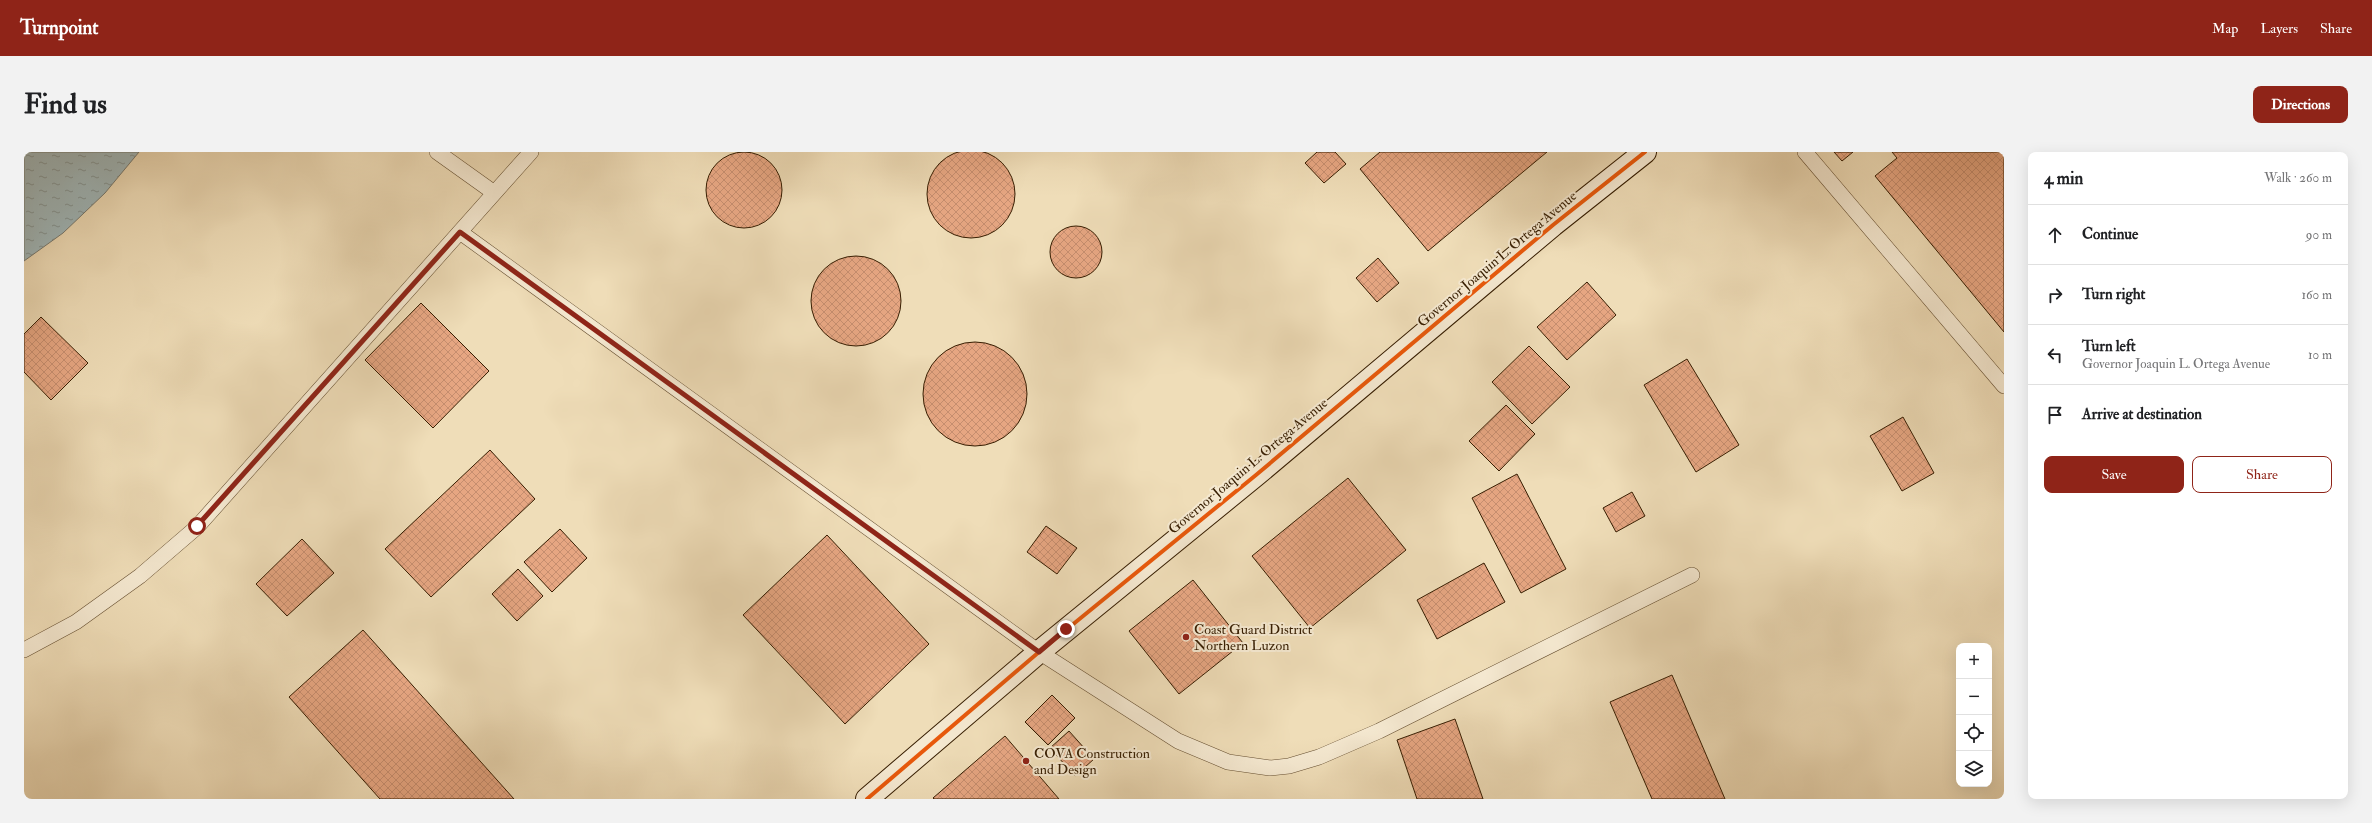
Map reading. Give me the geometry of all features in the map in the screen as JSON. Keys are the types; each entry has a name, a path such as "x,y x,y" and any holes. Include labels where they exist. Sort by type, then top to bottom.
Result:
{"street":[{"name":"Governor Joaquin L. Ortega Avenue","path":"867,799 1039,652 1256,475 1547,230 1645,152"}],"lane":[{"path":"437,152 493,192"},
{"path":"24,650 82,618 140,576 197,526 460,232 493,192 531,152"},
{"path":"1805,152 2004,386"},
{"path":"460,232 1039,652 1126,710 1178,741 1204,754 1228,762 1270,768 1289,766 1319,756 1379,731 1692,575"}],"water":[{"path":"24,152 139,152 105,193 63,233 24,261"}],"building":[{"path":"971,150 988,153 996,157 1008,169 1012,177 1015,194 1012,211 1008,219 996,231 988,235 971,238 954,235 946,231 934,219 930,211 927,194 930,177 934,169 946,157 954,153"},
{"path":"744,152 759,155 771,163 779,175 782,190 779,205 771,217 759,225 744,228 729,225 717,217 709,205 706,190 709,175 717,163 729,155"},
{"path":"1317,152 1335,152 1346,164 1324,183 1305,163"},
{"path":"1380,152 1547,152 1428,251 1360,169"},
{"path":"1834,152 1853,152 1842,161"},
{"path":"1892,152 2004,152 2004,332 1875,176 1897,158"},
{"path":"1076,226 1090,230 1098,238 1102,252 1098,266 1090,274 1076,278 1062,274 1054,266 1050,252 1054,238 1062,230"},
{"path":"856,256 865,257 881,264 893,276 900,292 900,310 893,326 881,338 865,345 856,346 847,345 831,338 819,326 812,310 811,301 812,292 819,276 831,264 847,257"},
{"path":"1378,258 1399,283 1377,302 1356,278"},
{"path":"1587,282 1616,315 1567,360 1537,327"},
{"path":"421,303 489,371 433,428 365,360"},
{"path":"41,317 88,363 51,400 24,372 24,334"},
{"path":"975,342 995,346 1012,357 1023,374 1027,394 1023,414 1012,431 995,442 975,446 955,442 938,431 927,414 923,394 927,374 938,357 955,346"},
{"path":"1529,346 1570,387 1532,424 1492,382"},
{"path":"1687,359 1739,445 1696,472 1644,385"},
{"path":"1506,405 1535,434 1499,471 1469,441"},
{"path":"1903,417 1934,473 1902,491 1870,436"},
{"path":"490,450 535,499 431,597 385,549"},
{"path":"1517,474 1566,569 1521,593 1472,498"},
{"path":"1348,478 1406,550 1310,628 1252,556"},
{"path":"1632,492 1645,516 1616,532 1603,508"},
{"path":"1046,526 1077,548 1057,574 1027,552"},
{"path":"560,529 587,558 552,592 524,562"},
{"path":"827,535 929,644 845,724 743,615"},
{"path":"302,539 334,573 287,616 256,584"},
{"path":"1484,563 1505,602 1437,639 1417,600"},
{"path":"518,569 543,596 517,621 492,594"},
{"name":"Coast Guard District Northern Luzon","path":"1193,580 1243,643 1179,694 1129,631"},
{"path":"363,630 514,799 380,799 289,697"},
{"path":"1672,675 1725,799 1652,799 1610,702"},
{"path":"1052,695 1075,718 1048,745 1025,722"},
{"path":"1455,719 1483,799 1417,799 1397,740"},
{"path":"1069,731 1094,759 1075,776 1050,748"},
{"path":"1005,736 1059,799 933,798"}],"cycle path":[{"path":"867,799 1039,652 1256,475 1553,225 1645,152"}],"place":[{"name":"Coast Guard District Northern Luzon","path":"1186,637"},
{"name":"COVA Construction and Design","path":"1026,761"}],"route":[{"path":"197,526 460,232 1039,652 1066,629"}]}
